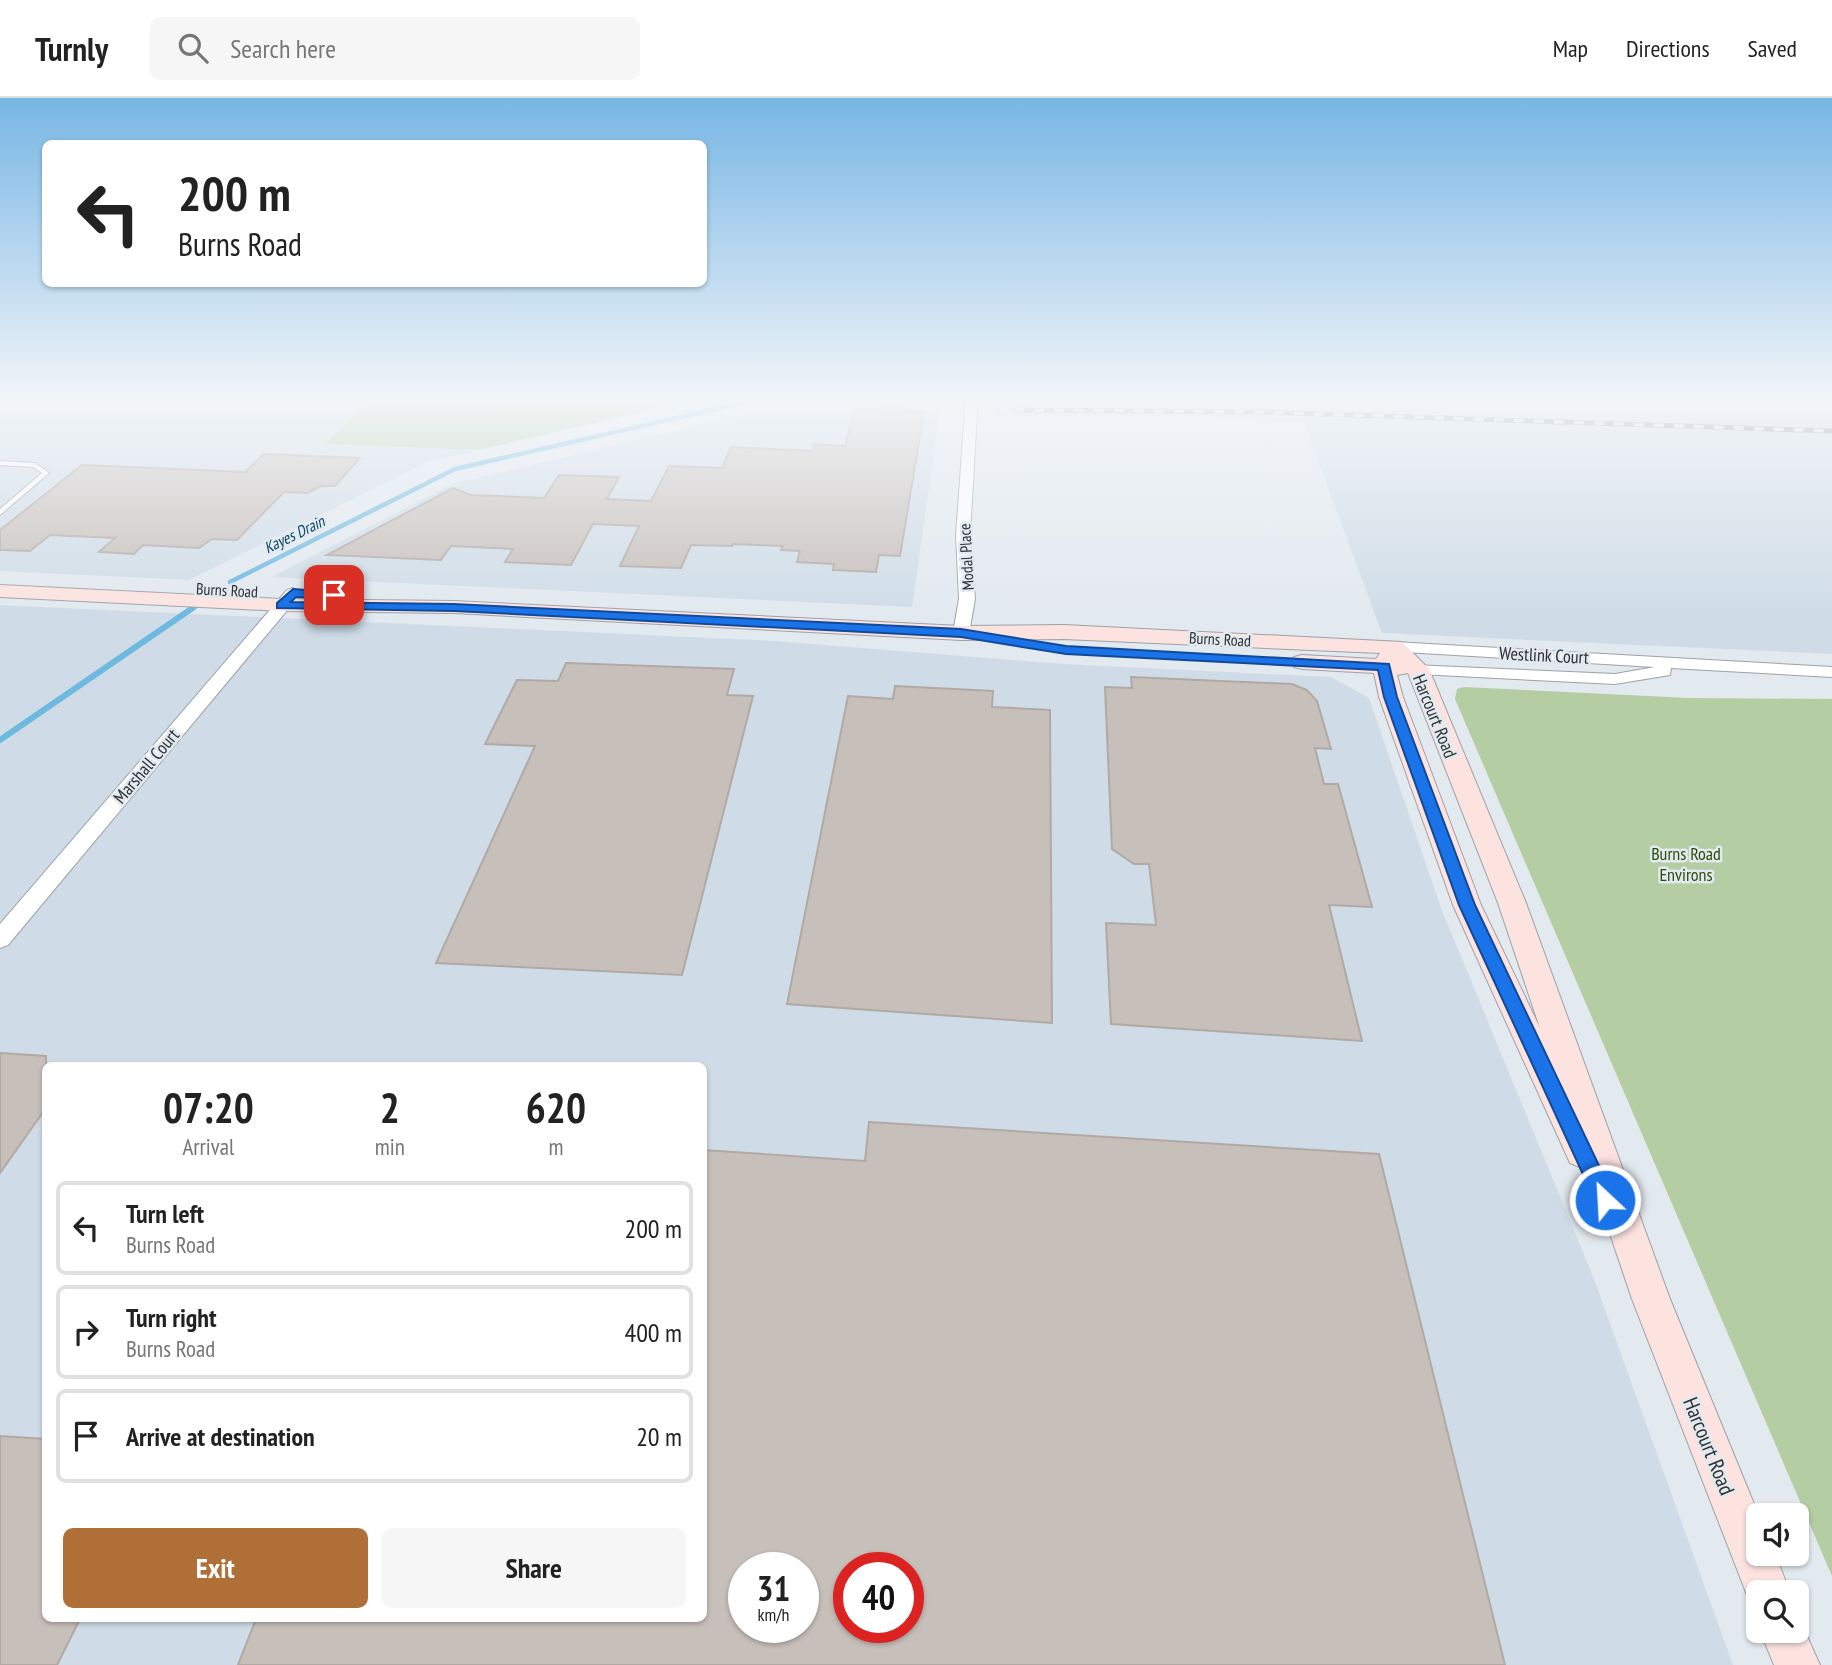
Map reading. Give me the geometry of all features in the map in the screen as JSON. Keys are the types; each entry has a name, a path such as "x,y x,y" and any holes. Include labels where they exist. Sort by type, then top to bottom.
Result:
{"street":[{"name":"Modal Place","path":"961,633 967,599 963,535 967,469"},
{"name":"Burns Road","path":"0,579 287,599"},
{"name":"Burns Road","path":"0,591 287,599 961,633 1066,650 1389,657"},
{"name":"Marshall Court","path":"0,939 287,599"},
{"name":"Westlink Court","path":"1389,657 1606,657 1693,667 1832,672"},
{"name":"Harcourt Road","path":"1651,1298 1467,905 1391,697 1389,657 1418,668 1512,902 1651,1298 1763,1580"},
{"name":"Westlink Court","path":"1418,668 1615,679 1693,667"},
{"path":"1788,1643 1797,1665"}],"lane":[{"path":"0,513 46,473 41,469"}],"shaded area":[{"path":"0,469 413,469 189,580 0,571"},
{"path":"514,469 932,469 912,607 272,577 452,484"},
{"path":"1321,469 1832,469 1832,654 1382,633"},
{"path":"0,605 775,641 1063,664 1331,677 1369,698 1441,908 1594,1279 1733,1665 0,1665"}],"green space":[{"name":"Burns Road Environs","path":"1464,687 1689,698 1832,699 1832,1576 1809,1522 1809,1503 1801,1503 1455,699 1457,689"}],"building":[{"path":"77,469 245,472 248,469 350,469 335,486 321,486 308,493 284,492 237,540 212,539 199,548 143,545 134,554 99,552 115,538 50,535 30,551 0,550 0,530"},
{"path":"667,469 914,469 900,556 879,555 876,572 833,570 834,564 797,562 800,551 781,550 783,546 733,544 691,545 681,568 620,566 639,526 593,524 571,565 505,562 513,549 451,546 441,560 327,555 453,488 471,495 544,498 559,475 619,477 607,499 651,501"},
{"path":"566,663 734,669 727,695 753,696 682,975 436,963 535,746 485,744 517,680 558,681"},
{"path":"1131,677 1292,684 1307,690 1317,701 1331,749 1315,748 1324,784 1338,784 1372,907 1329,905 1362,1041 1111,1024 1106,923 1156,925 1149,864 1134,864 1112,849 1105,687 1132,688"},
{"path":"895,686 993,691 992,707 1050,710 1052,1023 787,1004 848,696 893,699"},
{"path":"0,1053 46,1056 46,1062 42,1062 42,1114 0,1173"},
{"path":"869,1122 1379,1154 1505,1665 238,1665 255,1622 707,1622 707,1150 865,1161"},
{"path":"0,1436 42,1439 42,1622 78,1622 57,1665 0,1665"}],"waterway":[{"name":"Kayes Drain","path":"230,582 455,469"},
{"name":"Kayes Drain","path":"0,740 194,607"}],"route":[{"path":"334,595 293,593 282,605 391,609 454,607 961,633 1066,650 1384,667 1391,697 1467,905 1605,1200"}]}
